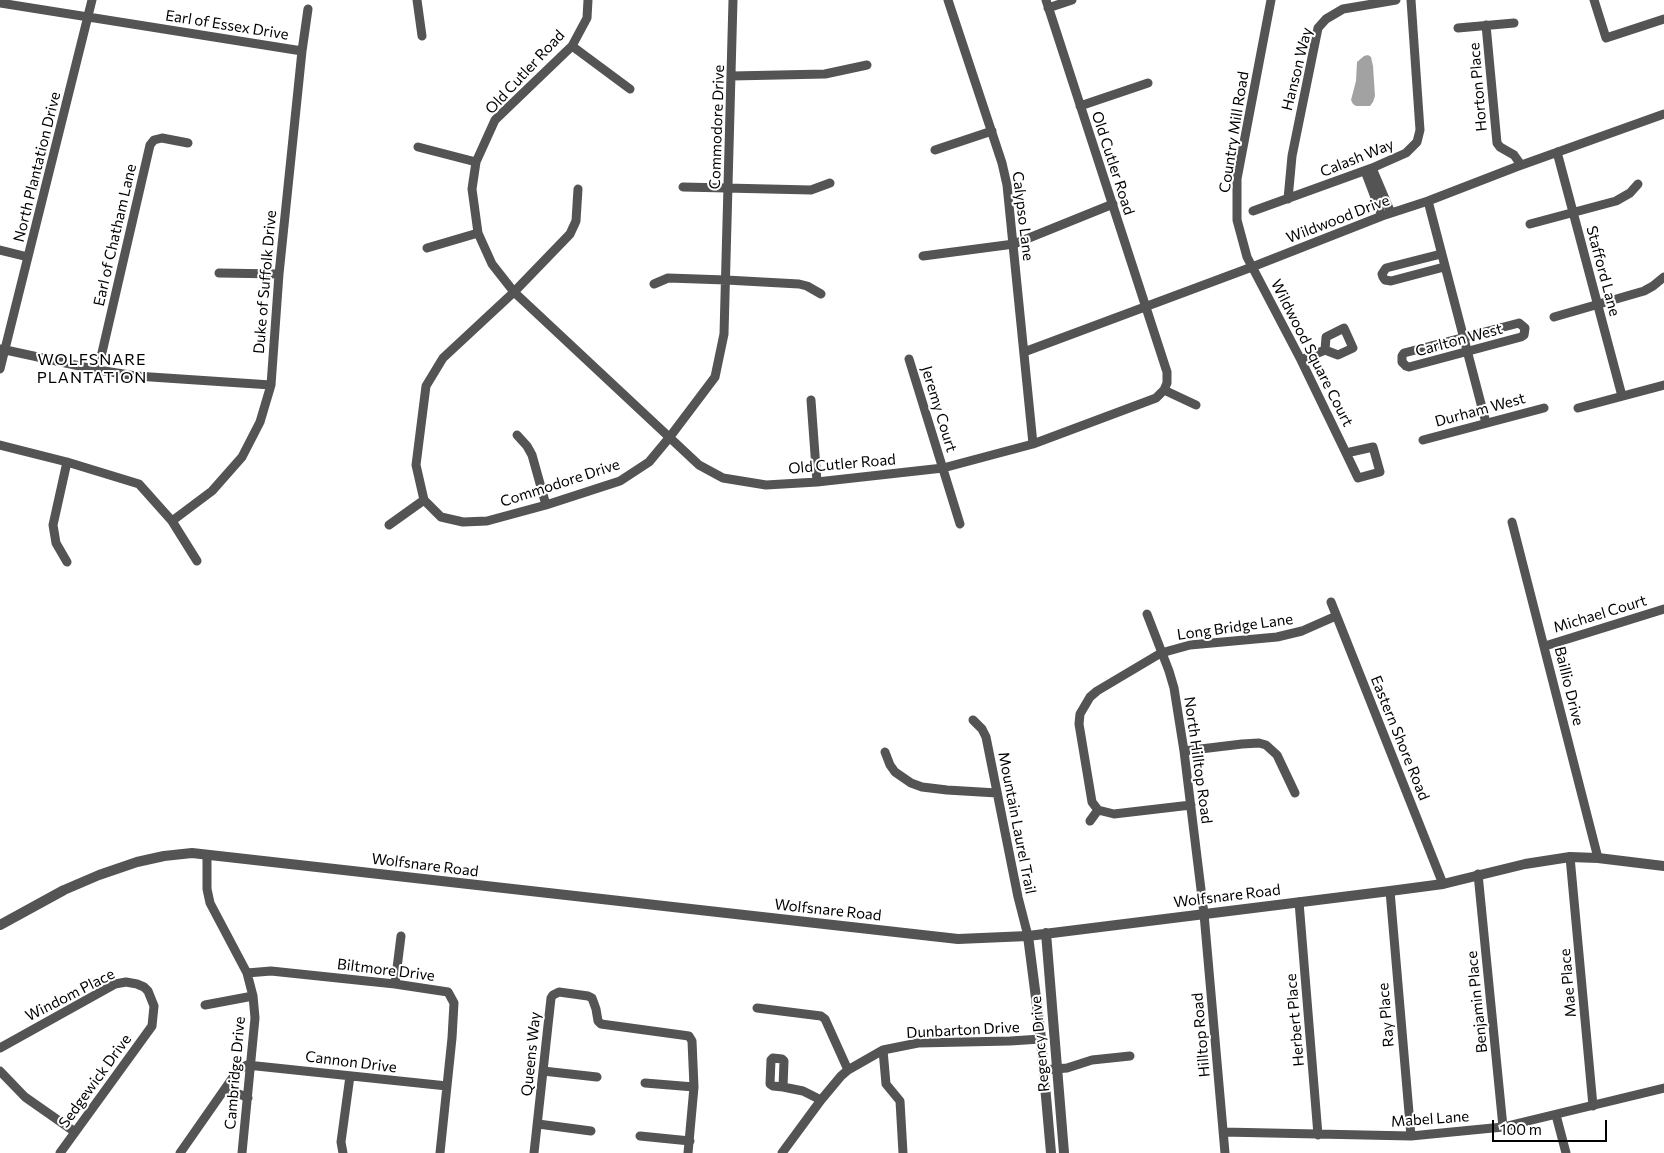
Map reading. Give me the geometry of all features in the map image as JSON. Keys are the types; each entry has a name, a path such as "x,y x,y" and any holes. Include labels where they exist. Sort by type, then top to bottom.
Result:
{"street":[{"name":"North Plantation Drive","path":"0,369 2,348 28,257 92,0"},
{"path":"417,0 422,36"},
{"name":"Old Cutler Road","path":"588,0 587,18 572,46 495,120 476,162 472,189 478,233 492,264 514,292 699,465 723,478 766,485 816,482 943,468 1033,444 1156,398 1164,390 1167,382 1167,372 1047,4"},
{"name":"Commodore Drive","path":"424,500 441,517 463,522 487,521 546,505 620,481 648,462 670,438 715,377 724,334 734,0"},
{"name":"Calypso Lane","path":"948,0 992,131 1007,184 1033,444"},
{"path":"1047,4 1072,0"},
{"name":"Country Mill Road","path":"1252,267 1243,246 1237,220 1237,179 1271,0"},
{"name":"Hanson Way","path":"1288,199 1292,156 1318,28 1326,19 1343,9 1396,0"},
{"name":"Calash Way","path":"1253,211 1368,170 1406,153 1417,142 1420,130 1411,0"},
{"path":"1594,0 1606,38 1664,19"},
{"name":"Earl of Essex Drive","path":"0,3 302,51"},
{"name":"Duke of Suffolk Drive","path":"172,521 212,491 242,458 260,422 270,385 278,274 308,9"},
{"name":"Horton Place","path":"1458,28 1514,23"},
{"name":"Horton Place","path":"1486,25 1497,143 1500,147 1514,155 1521,165"},
{"path":"572,46 630,89"},
{"path":"732,76 825,74 867,65"},
{"path":"1080,106 1148,83"},
{"name":"Wildwood Drive","path":"1024,352 1252,267 1386,214 1428,201 1521,165 1664,114"},
{"path":"935,150 992,131"},
{"name":"Earl of Chatham Lane","path":"98,370 150,145 154,140 162,138 188,143"},
{"path":"418,147 476,162"},
{"name":"Stafford Lane","path":"1557,152 1622,396"},
{"path":"1368,170 1386,214"},
{"path":"683,187 811,190 830,183"},
{"path":"1530,224 1616,201 1630,193 1638,184"},
{"path":"389,525 424,500 416,465 426,386 443,358 514,292 570,234 576,221 578,189"},
{"path":"1428,201 1486,423"},
{"path":"923,256 1014,244 1113,204"},
{"path":"427,248 478,233"},
{"path":"0,250 28,257"},
{"path":"1441,254 1386,268 1383,271 1383,277 1385,280 1391,281 1444,267"},
{"name":"Wildwood Square Court","path":"1252,267 1301,360 1346,453"},
{"path":"219,272 278,274"},
{"path":"1554,317 1644,291 1664,277"},
{"path":"654,284 668,278 799,284 807,286 820,294"},
{"name":"Carlton West","path":"1519,323 1524,328 1524,335 1521,337 1468,352 1409,367 1402,362 1404,353 1464,338 1519,323"},
{"path":"2,348 98,370 136,376 270,385"},
{"path":"1301,360 1325,350"},
{"name":"Jeremy Court","path":"909,358 960,524"},
{"path":"1578,408 1664,385"},
{"path":"1164,390 1196,405"},
{"path":"811,400 816,482"},
{"name":"Durham West","path":"1423,440 1544,408"},
{"path":"517,435 532,455 546,505"},
{"path":"0,445 139,484 172,521 197,561"},
{"path":"66,462 53,525 56,544 66,562"},
{"name":"Baillio Drive","path":"1512,522 1598,858"},
{"name":"Eastern Shore Road","path":"1331,602 1443,884"},
{"name":"Michael Court","path":"1545,646 1664,609"},
{"name":"North Hilltop Road","path":"1147,614 1174,688 1184,751 1204,914"},
{"name":"Long Bridge Lane","path":"1098,810 1092,802 1079,724 1080,714 1096,691 1161,653 1190,645 1277,637 1302,631 1336,616"},
{"name":"Mountain Laurel Trail","path":"973,720 982,729 986,737 1018,897 1028,936"},
{"path":"1184,751 1242,744 1259,743 1266,745 1278,755 1295,793"},
{"path":"885,752 895,772 911,783 922,787 947,790 997,793"},
{"path":"1090,821 1098,810 1114,814 1191,805"},
{"name":"Wolfsnare Road","path":"0,925 64,890 114,870 164,856 192,853 958,940 1028,936 1443,884 1525,864 1570,857 1598,858 1664,867"},
{"name":"Cambridge Drive","path":"207,855 207,889 210,903 247,972 256,1018 242,1153"},
{"name":"Mae Place","path":"1570,857 1593,1106"},
{"name":"Benjamin Place","path":"1478,874 1503,1127"},
{"name":"Ray Place","path":"1390,891 1411,1136"},
{"name":"Herbert Place","path":"1299,902 1318,1135"},
{"name":"Hilltop Road","path":"1204,914 1225,1153"},
{"name":"Regency Drive","path":"1046,933 1064,1153"},
{"path":"395,984 401,936"},
{"name":"Regency Drive","path":"1028,936 1040,1034 1051,1153"},
{"name":"Biltmore Drive","path":"247,972 271,971 395,984 448,992 454,1003 453,1029 440,1153"},
{"name":"Windom Place","path":"0,1048 115,984 126,982 137,984 148,992 154,1006 152,1026"},
{"name":"Queens Way","path":"534,1153 552,998 553,995 559,992 592,998 598,1021 601,1024 689,1036 692,1041 694,1087 688,1153"},
{"path":"205,1004 253,996"},
{"path":"757,1008 822,1016 848,1070"},
{"name":"Sedgewick Drive","path":"60,1153 152,1026"},
{"name":"Dunbarton Drive","path":"782,1153 821,1100 848,1070 883,1050 918,1043 1010,1041 1040,1034 1054,1028"},
{"path":"883,1050 886,1084 900,1101 903,1153"},
{"path":"1043,1070 1067,1068 1092,1060 1130,1056"},
{"path":"180,1153 238,1070 252,1065"},
{"name":"Cannon Drive","path":"252,1065 448,1086"},
{"path":"0,1071 24,1097 75,1132"},
{"path":"543,1071 597,1077"},
{"path":"343,1153 342,1142 350,1076"},
{"path":"646,1084 694,1087"},
{"path":"783,1087 802,1090 821,1100"},
{"path":"226,1088 248,1098"},
{"name":"Mabel Lane","path":"1223,1132 1411,1136 1503,1127 1664,1088"},
{"path":"1556,1115 1566,1153"},
{"path":"538,1124 591,1130"},
{"path":"640,1136 690,1141"}],"shaded area":[{"path":"1368,55 1371,57 1373,66 1375,96 1370,106 1356,106 1351,100 1356,81 1357,62"}],"district":[{"name":"WOLFSNARE PLANTATION","path":"92,369"}]}
